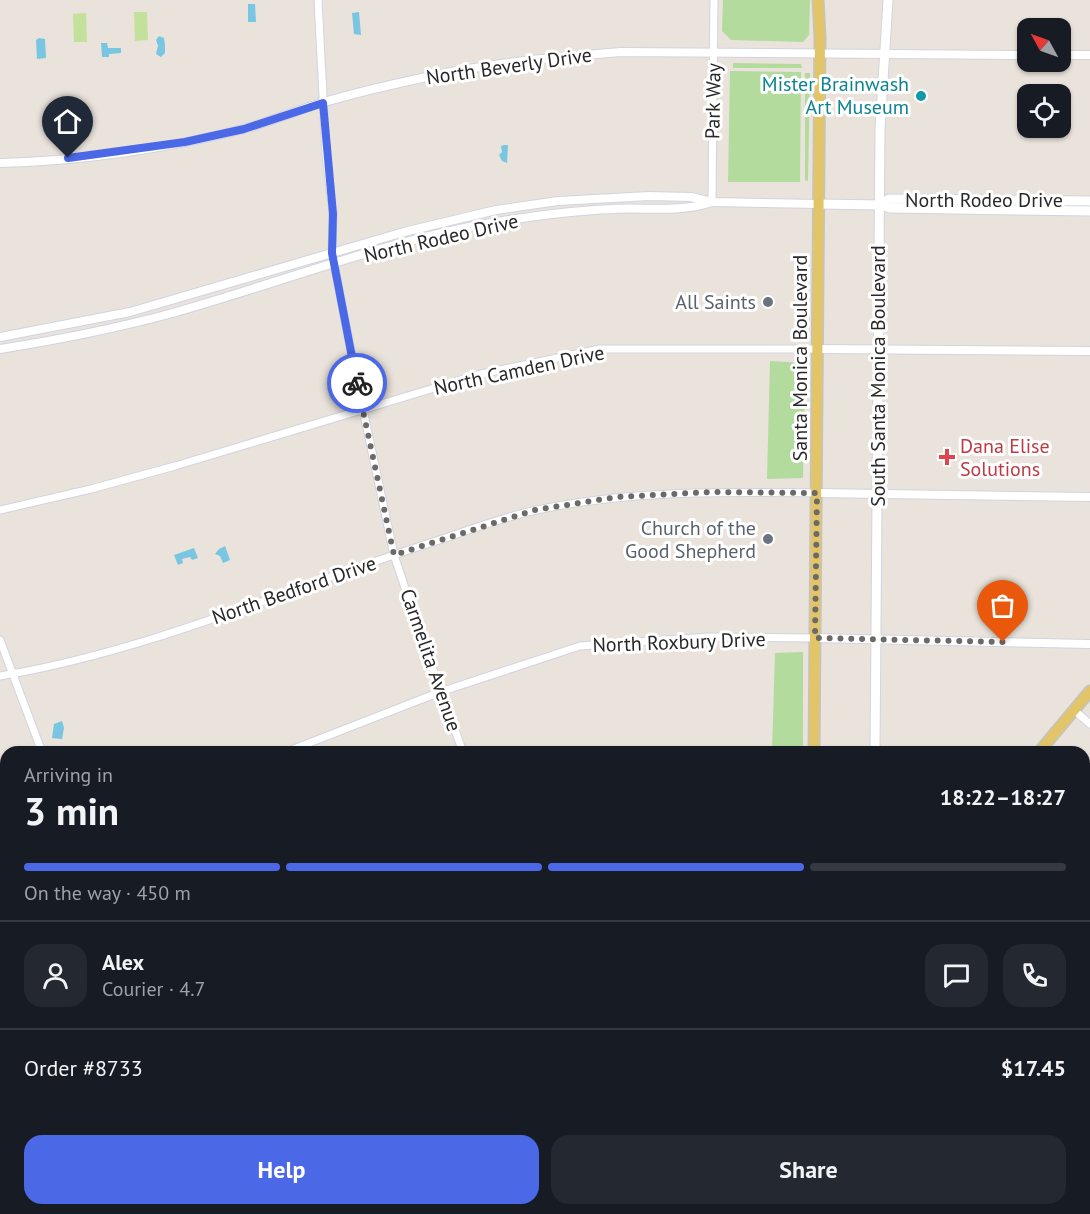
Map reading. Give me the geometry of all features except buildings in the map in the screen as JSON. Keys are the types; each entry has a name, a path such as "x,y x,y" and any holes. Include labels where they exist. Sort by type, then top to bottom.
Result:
{"main road":[{"name":"Santa Monica Boulevard","path":"814,746 820,53 818,0"},
{"name":"South Santa Monica Boulevard","path":"875,746 880,111 888,0"},
{"name":"North Rodeo Drive","path":"880,205 889,199 1090,201"},
{"name":"North Rodeo Drive","path":"819,204 880,205 890,208 1090,211"},
{"path":"1043,746 1090,691"}],"street":[{"name":"Carmelita Avenue","path":"318,0 323,103 333,214 334,264 394,555 461,746"},
{"name":"Park Way","path":"712,202 714,0"},
{"name":"North Beverly Drive","path":"0,163 68,158 185,142 244,129 323,103 438,74 514,62 621,52 1017,55"},
{"path":"1071,55 1090,55"},
{"name":"North Rodeo Drive","path":"0,337 130,312 444,222 527,205 589,198 639,196 691,197 712,202 819,204"},
{"name":"North Rodeo Drive","path":"0,348 133,323 436,235 498,222 590,210 690,208 712,202"},
{"name":"North Camden Drive","path":"0,510 91,489 481,374 600,349 1090,351"},
{"name":"North Bedford Drive","path":"0,676 135,645 394,555 535,510 617,497 710,492 1090,497"},
{"name":"North Roxbury Drive","path":"301,746 440,692 580,646 709,637 1090,644"},
{"path":"1071,643 1082,638 1090,638"},
{"path":"0,640 40,746"},
{"path":"1074,710 1090,724"}],"green space":[{"path":"723,0 810,0 809,35 803,42 731,40 722,31"},
{"path":"134,12 147,12 148,40 135,41"},
{"path":"86,13 87,42 74,42 73,14"},
{"path":"733,63 801,64 802,68 733,68"},
{"path":"730,71 801,72 800,182 728,182"},
{"path":"805,73 810,73 808,181 805,180"},
{"path":"770,361 805,363 803,478 767,479"},
{"path":"803,652 803,746 772,746 775,653"}],"water":[{"path":"248,4 255,4 256,22 248,22"},
{"path":"359,12 361,35 354,34 352,13"},
{"path":"159,36 164,38 165,42 165,53 161,57 156,54 158,46 156,40"},
{"path":"45,39 46,58 37,59 36,40"},
{"path":"101,43 107,43 108,48 121,48 121,53 102,57"},
{"path":"508,145 507,163 502,161 499,155 502,152 501,146"},
{"path":"225,546 230,560 223,563 220,556 215,554"},
{"path":"194,548 198,558 182,559 183,563 178,565 174,555"},
{"path":"62,721 64,728 62,739 52,738 54,724"}],"way so far":[{"path":"357,383 394,555 535,510 617,497 710,492 817,493 815,638 1003,642"}],"place":[{"name":"Mister Brainwash Art Museum","path":"921,96"},
{"name":"All Saints","path":"768,302"},
{"name":"Dana Elise Solutions","path":"947,457"},
{"name":"Church of the Good Shepherd","path":"768,539"}],"route":[{"path":"68,158 185,142 244,129 323,103 333,214 332,253 357,383"}]}
